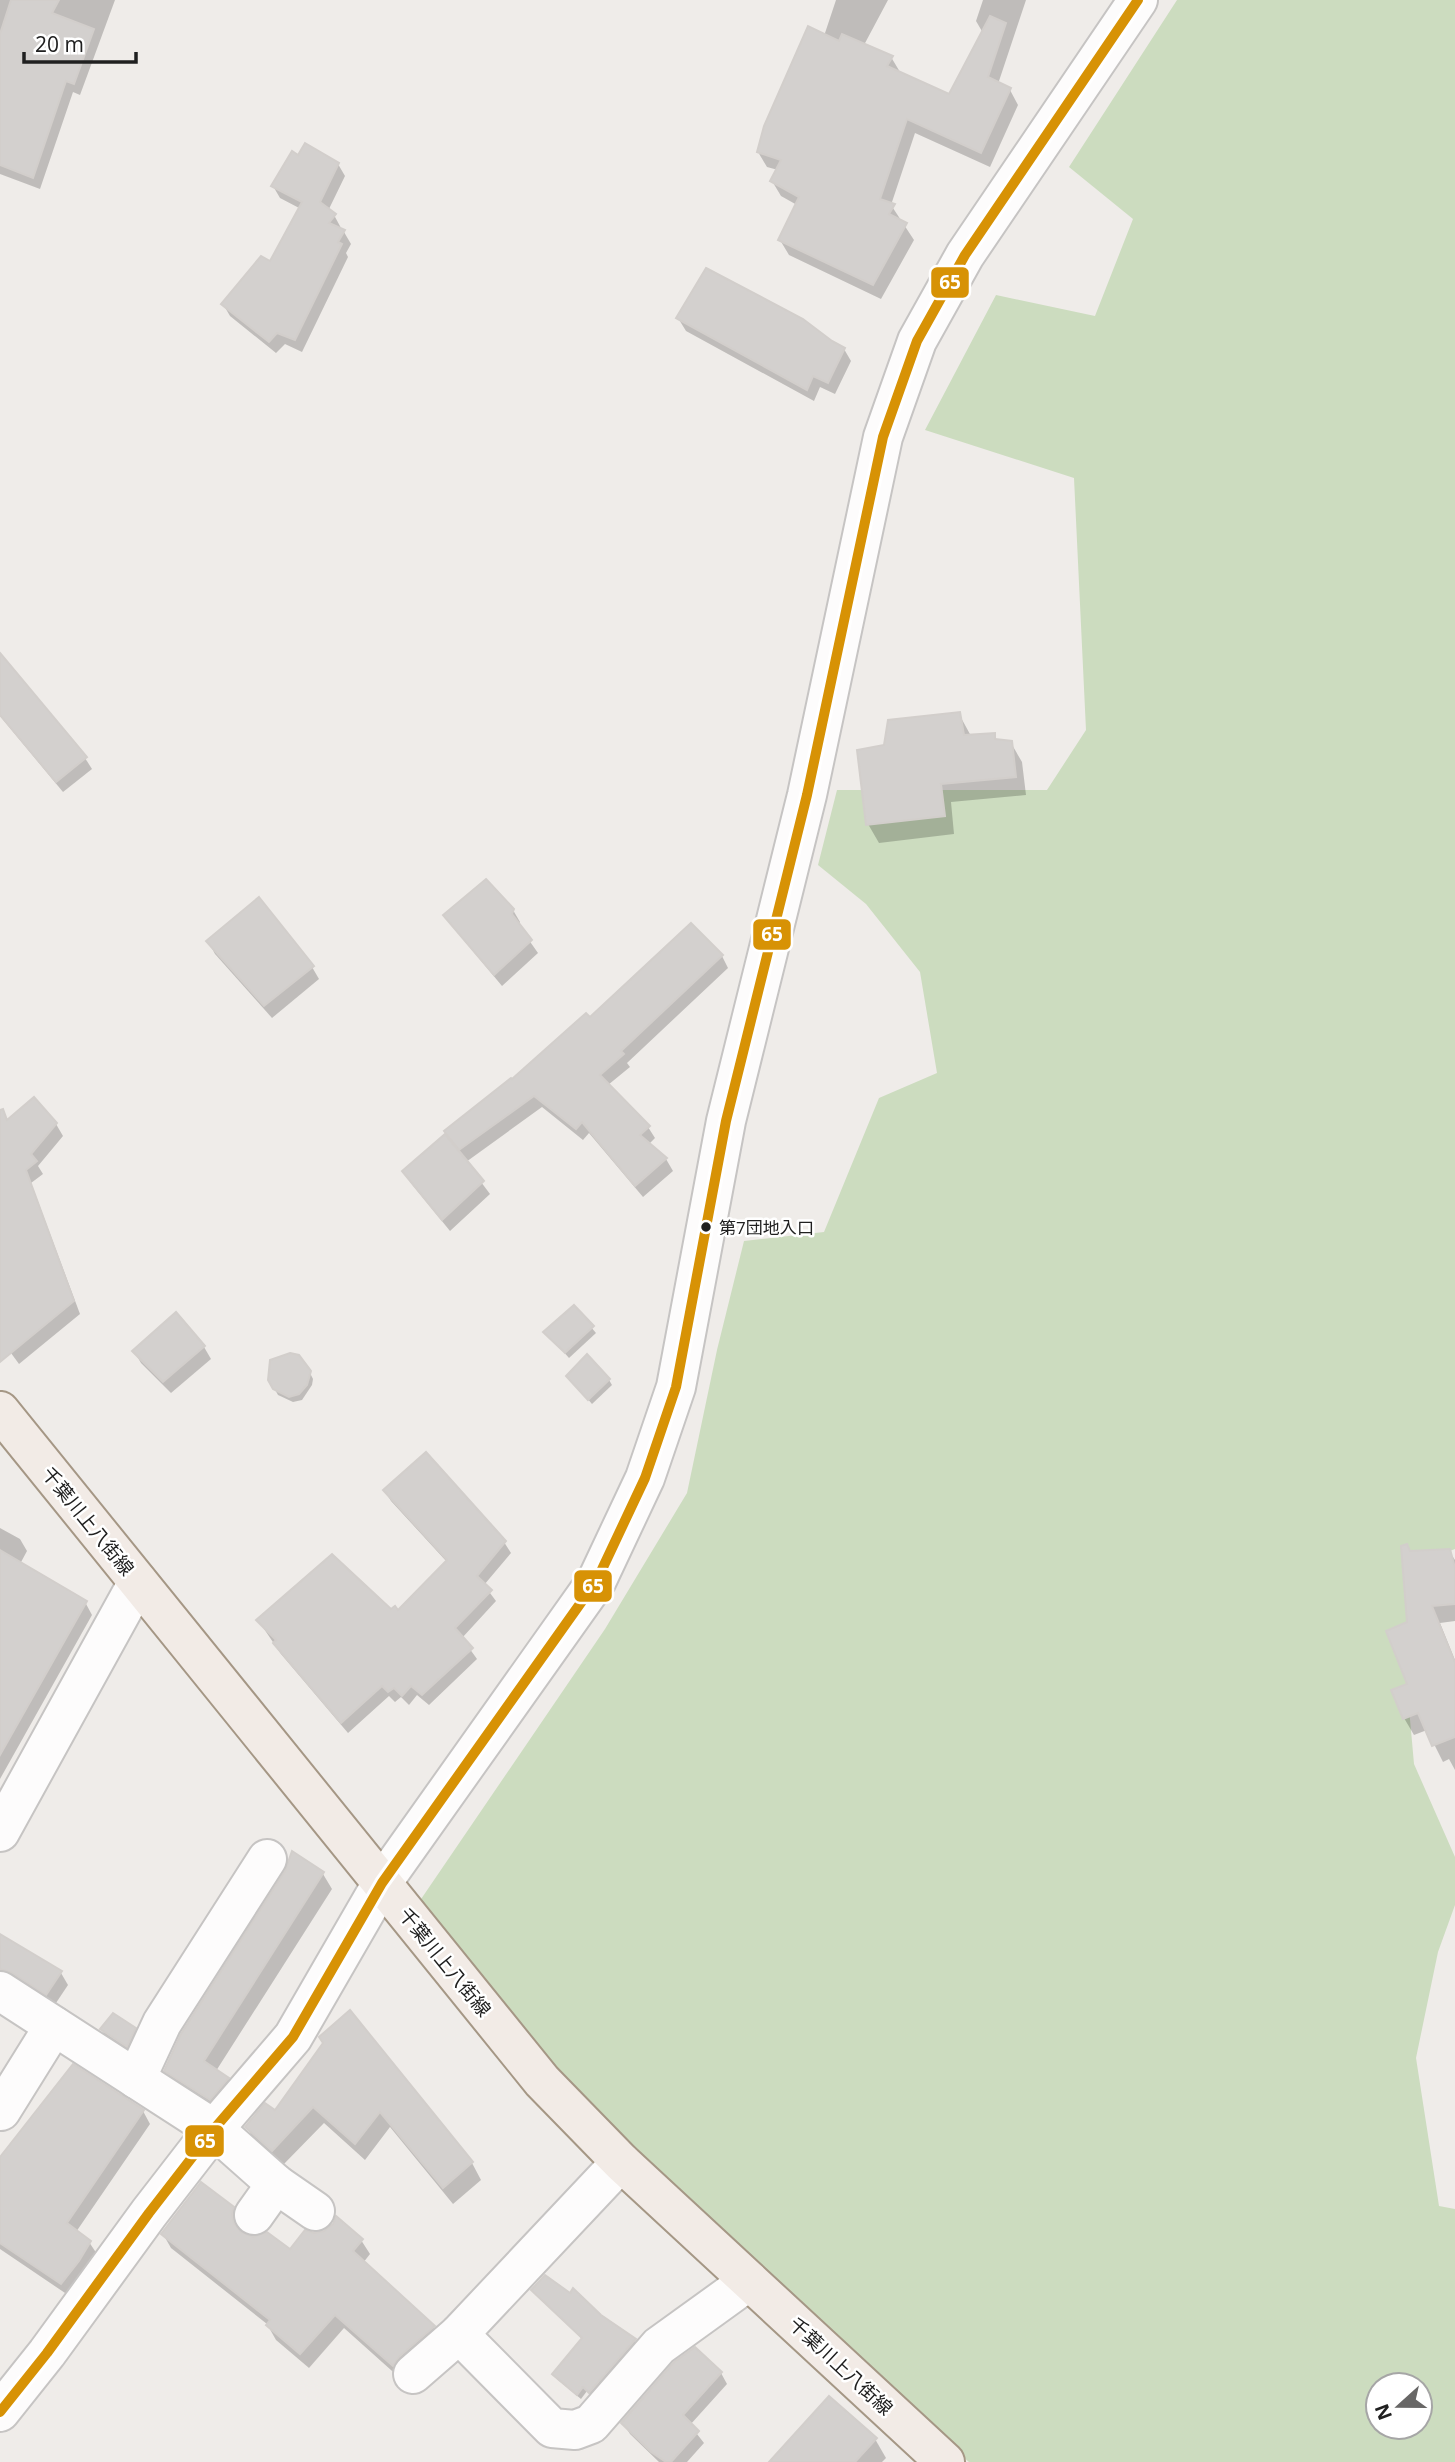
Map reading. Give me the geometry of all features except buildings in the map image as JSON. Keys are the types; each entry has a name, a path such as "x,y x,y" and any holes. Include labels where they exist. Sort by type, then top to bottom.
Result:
{"main road":[{"name":"千葉川上八街線","path":"0,1411 542,2081 621,2162 945,2462"}],"street":[{"path":"0,2412 214,2129 293,2037 382,1883 597,1580 645,1478 676,1387 726,1121 807,795 883,437 916,341 965,255 1138,0"},
{"path":"0,1832 138,1583"},
{"path":"136,2079 162,2023 267,1859"},
{"path":"0,1991 214,2129 276,2184 315,2211"},
{"path":"1,2111 54,2026"},
{"path":"413,2374 459,2334 621,2162"},
{"path":"254,2215 276,2184"},
{"path":"459,2334 552,2428 575,2430 591,2424 659,2346 749,2281"}],"green space":[{"path":"1177,0 1455,0 1455,1549 1447,1552 1405,1663 1414,1764 1455,1857 1455,1905 1438,1952 1416,2058 1439,2206 1455,2209 1455,2462 969,2462 916,2418 580,2104 417,1905 605,1629 687,1493 717,1350 744,1241 824,1232 879,1098 937,1073 920,972 866,904 818,865 837,790 1047,790 1086,730 1074,478 925,430 996,295 1095,316 1133,219 1069,167"}],"transit line":[{"name":"65","path":"0,2412 214,2129 293,2037 382,1883 597,1580 645,1478 676,1387 726,1121 807,795 883,437 917,341 965,255 1138,0"}],"place":[{"name":"第7団地入口","path":"706,1227"}]}
